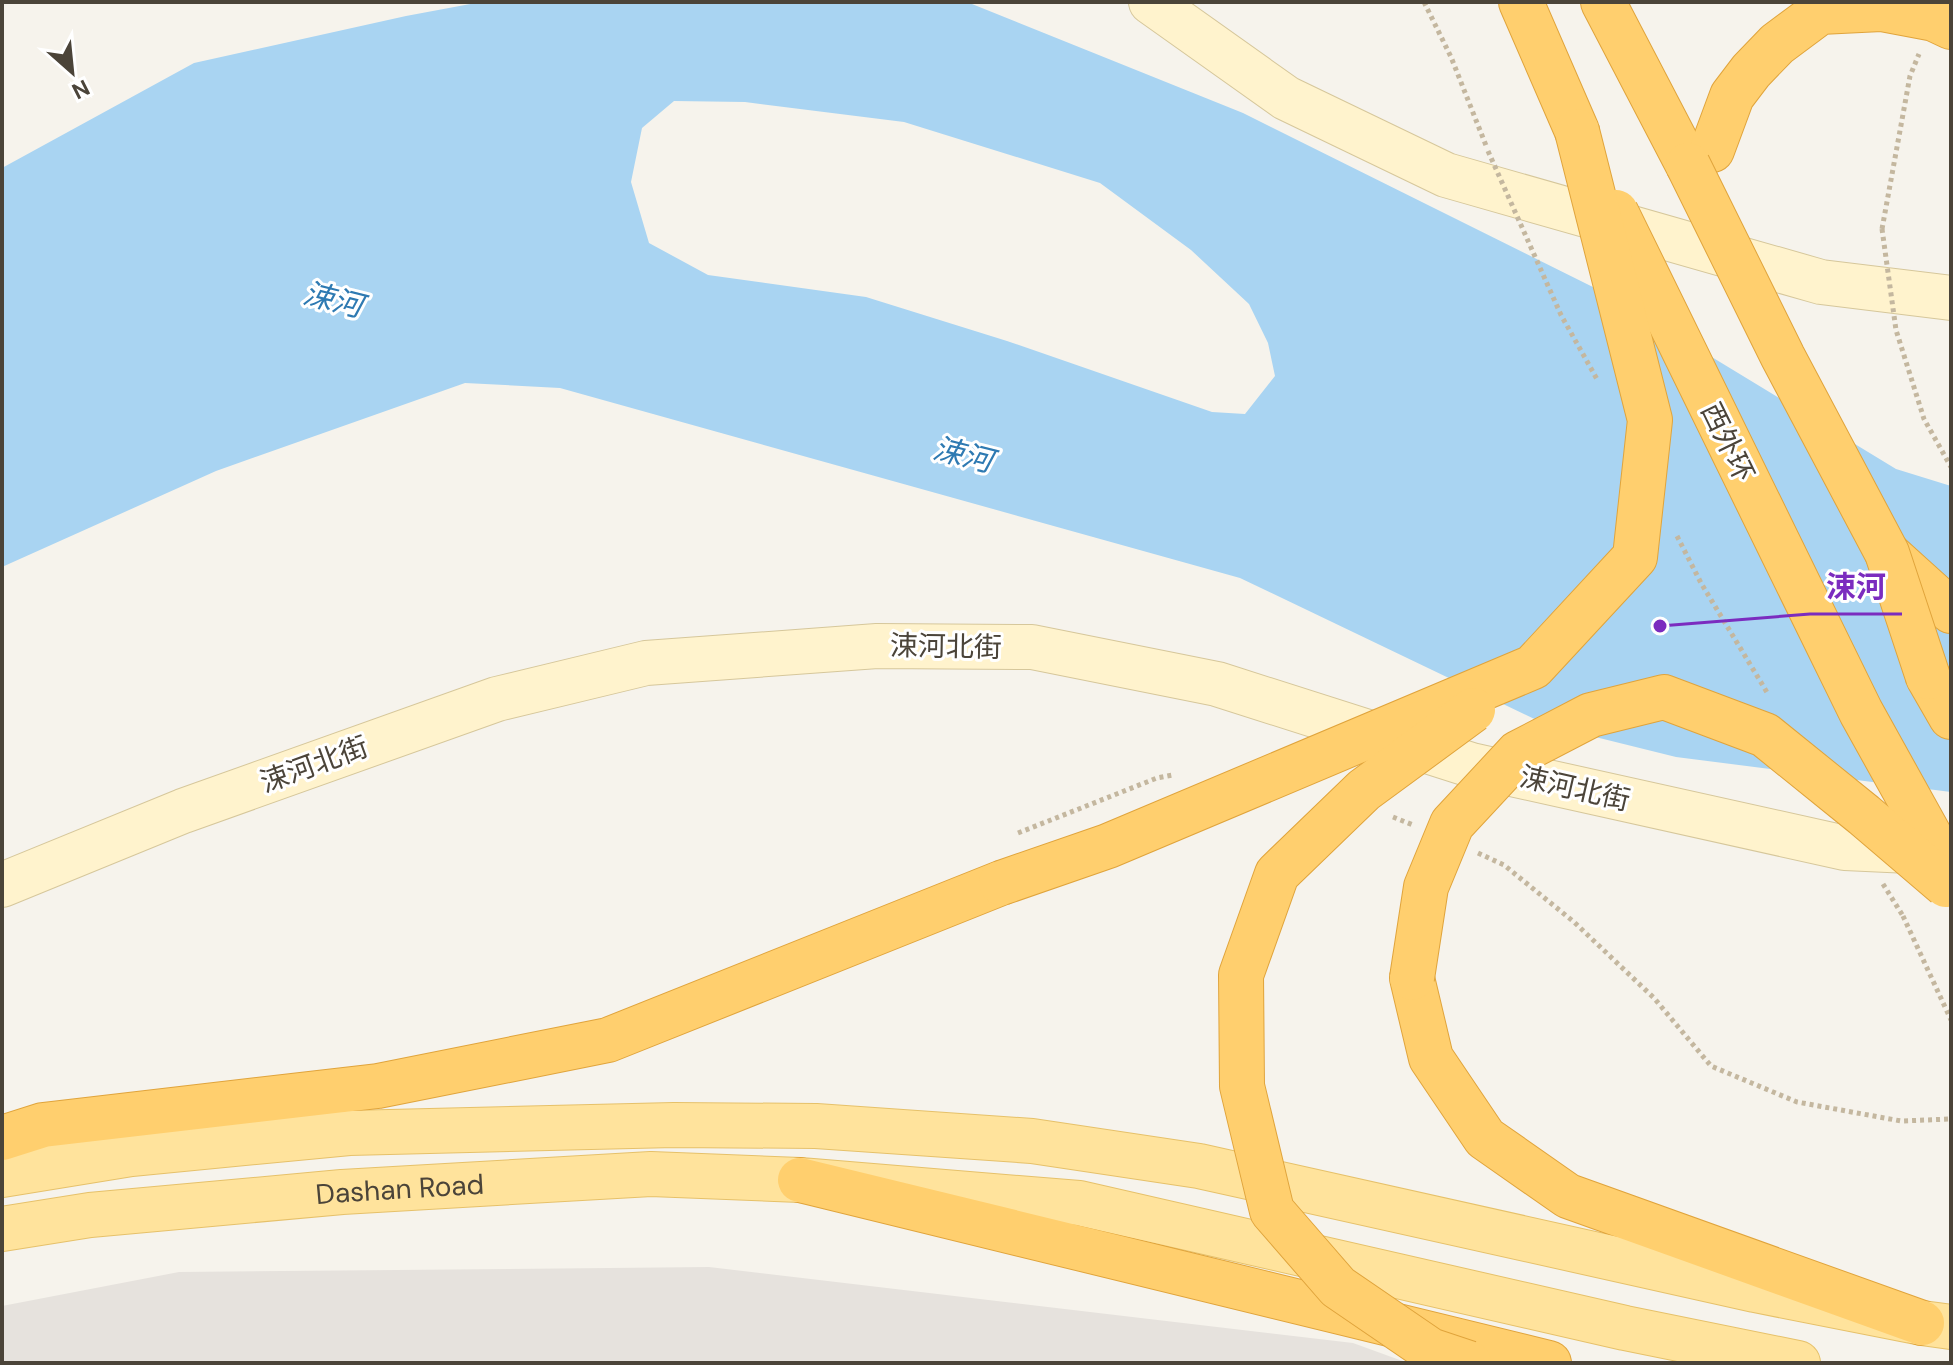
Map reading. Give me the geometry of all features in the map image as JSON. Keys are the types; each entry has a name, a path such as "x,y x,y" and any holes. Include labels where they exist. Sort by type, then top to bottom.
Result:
{"highway":[{"name":"西外环","path":"1521,2 1577,131 1861,712 1951,874"},
{"path":"1603,2 1700,158 1783,357 1887,553 1928,677 1951,717"},
{"path":"1700,158 1732,96 1751,71 1777,44 1820,12 1881,9 1943,23"},
{"path":"1469,1363 1430,1350 1338,1287 1272,1211 1242,1086 1241,975 1277,874 1364,790 1533,667 1635,557 1650,420 1577,131"},
{"path":"1887,553 1951,611"},
{"path":"2,1138 43,1125 378,1086 608,1040 1001,883 1108,846 1533,667"},
{"path":"1936,1325 1568,1196 1485,1138 1431,1058 1412,978 1426,887 1452,824 1518,753 1591,715 1664,697 1765,735 1951,889"},
{"path":"800,1180 1549,1363"}],"main road":[{"path":"1151,2 1286,98 1446,175 1821,282 1951,298"},
{"name":"涑河北街","path":"2,885 183,811 497,699 646,663 877,646 1032,647 1217,684 1471,765 1845,848 1951,853"},
{"name":"Dashan Road","path":"2,1175 131,1154 349,1133 674,1125 816,1126 1032,1141 1199,1166 1755,1290 1936,1325"},
{"name":"Dashan Road","path":"2,1229 90,1215 342,1192 651,1174 800,1180 1079,1203 1625,1328 1798,1363"}],"path":[{"path":"1424,2 1451,57 1488,151 1561,315 1599,383"},
{"path":"1943,23 1910,76 1882,229 1896,330 1924,419 1951,467"},
{"path":"1674,530 1701,583 1773,703"},
{"path":"1012,836 1157,778 1173,775"},
{"path":"1384,813 1424,830"},
{"path":"1478,853 1504,865 1574,922 1654,998 1711,1066 1797,1102 1901,1121 1951,1119"},
{"path":"1879,876 1903,916 1951,1020"}],"shaded area":[{"path":"709,1267 1353,1343 1408,1363 2,1363 2,1306 179,1272"}],"water":[{"path":"481,2 967,2 1243,113 1613,297 1896,469 1951,486 1951,792 1676,757 1547,725 1240,578 560,388 465,383 216,471 2,567 2,168 194,63","holes":["674,101 745,102 904,122 1100,183 1191,250 1249,304 1268,343 1275,376 1245,414 1212,412 1007,341 866,297 708,275 649,243 631,182 642,128"]}],"place":[{"name":"涑河","path":"1660,626"}]}
